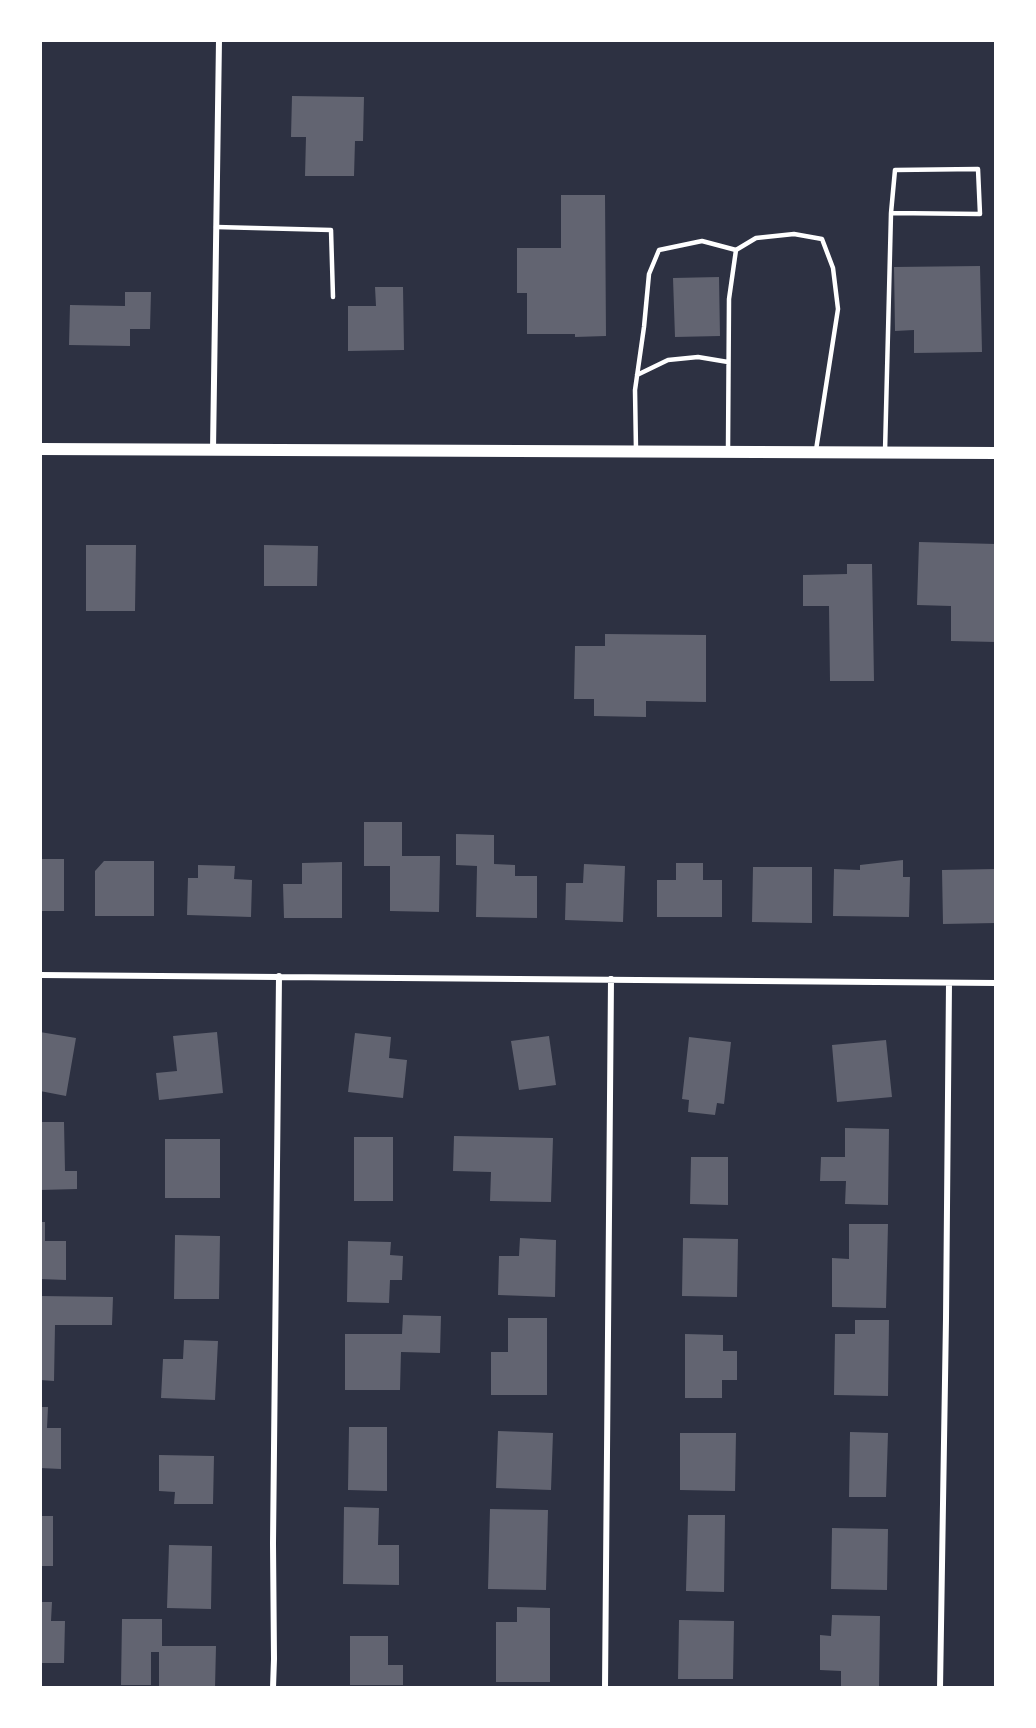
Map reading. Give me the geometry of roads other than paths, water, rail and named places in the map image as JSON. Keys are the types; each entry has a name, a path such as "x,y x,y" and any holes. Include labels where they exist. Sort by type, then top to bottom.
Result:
{"main road":[{"path":"40,449 996,453"}],"street":[{"path":"213,450 219,40"},
{"path":"40,975 996,983"},
{"path":"273,1688 279,976"},
{"path":"605,1688 611,979"},
{"path":"940,1688 949,983"}],"lane":[{"path":"885,452 891,213 896,170 978,169 980,214 891,213"},
{"path":"216,227 331,230 333,297"},
{"path":"636,452 635,390 649,274 659,250 702,241 736,250 756,238 794,234 822,239 833,268 838,309 816,452"},
{"path":"728,452 729,299 736,250"},
{"path":"637,375 668,360 698,357 728,362"}]}
